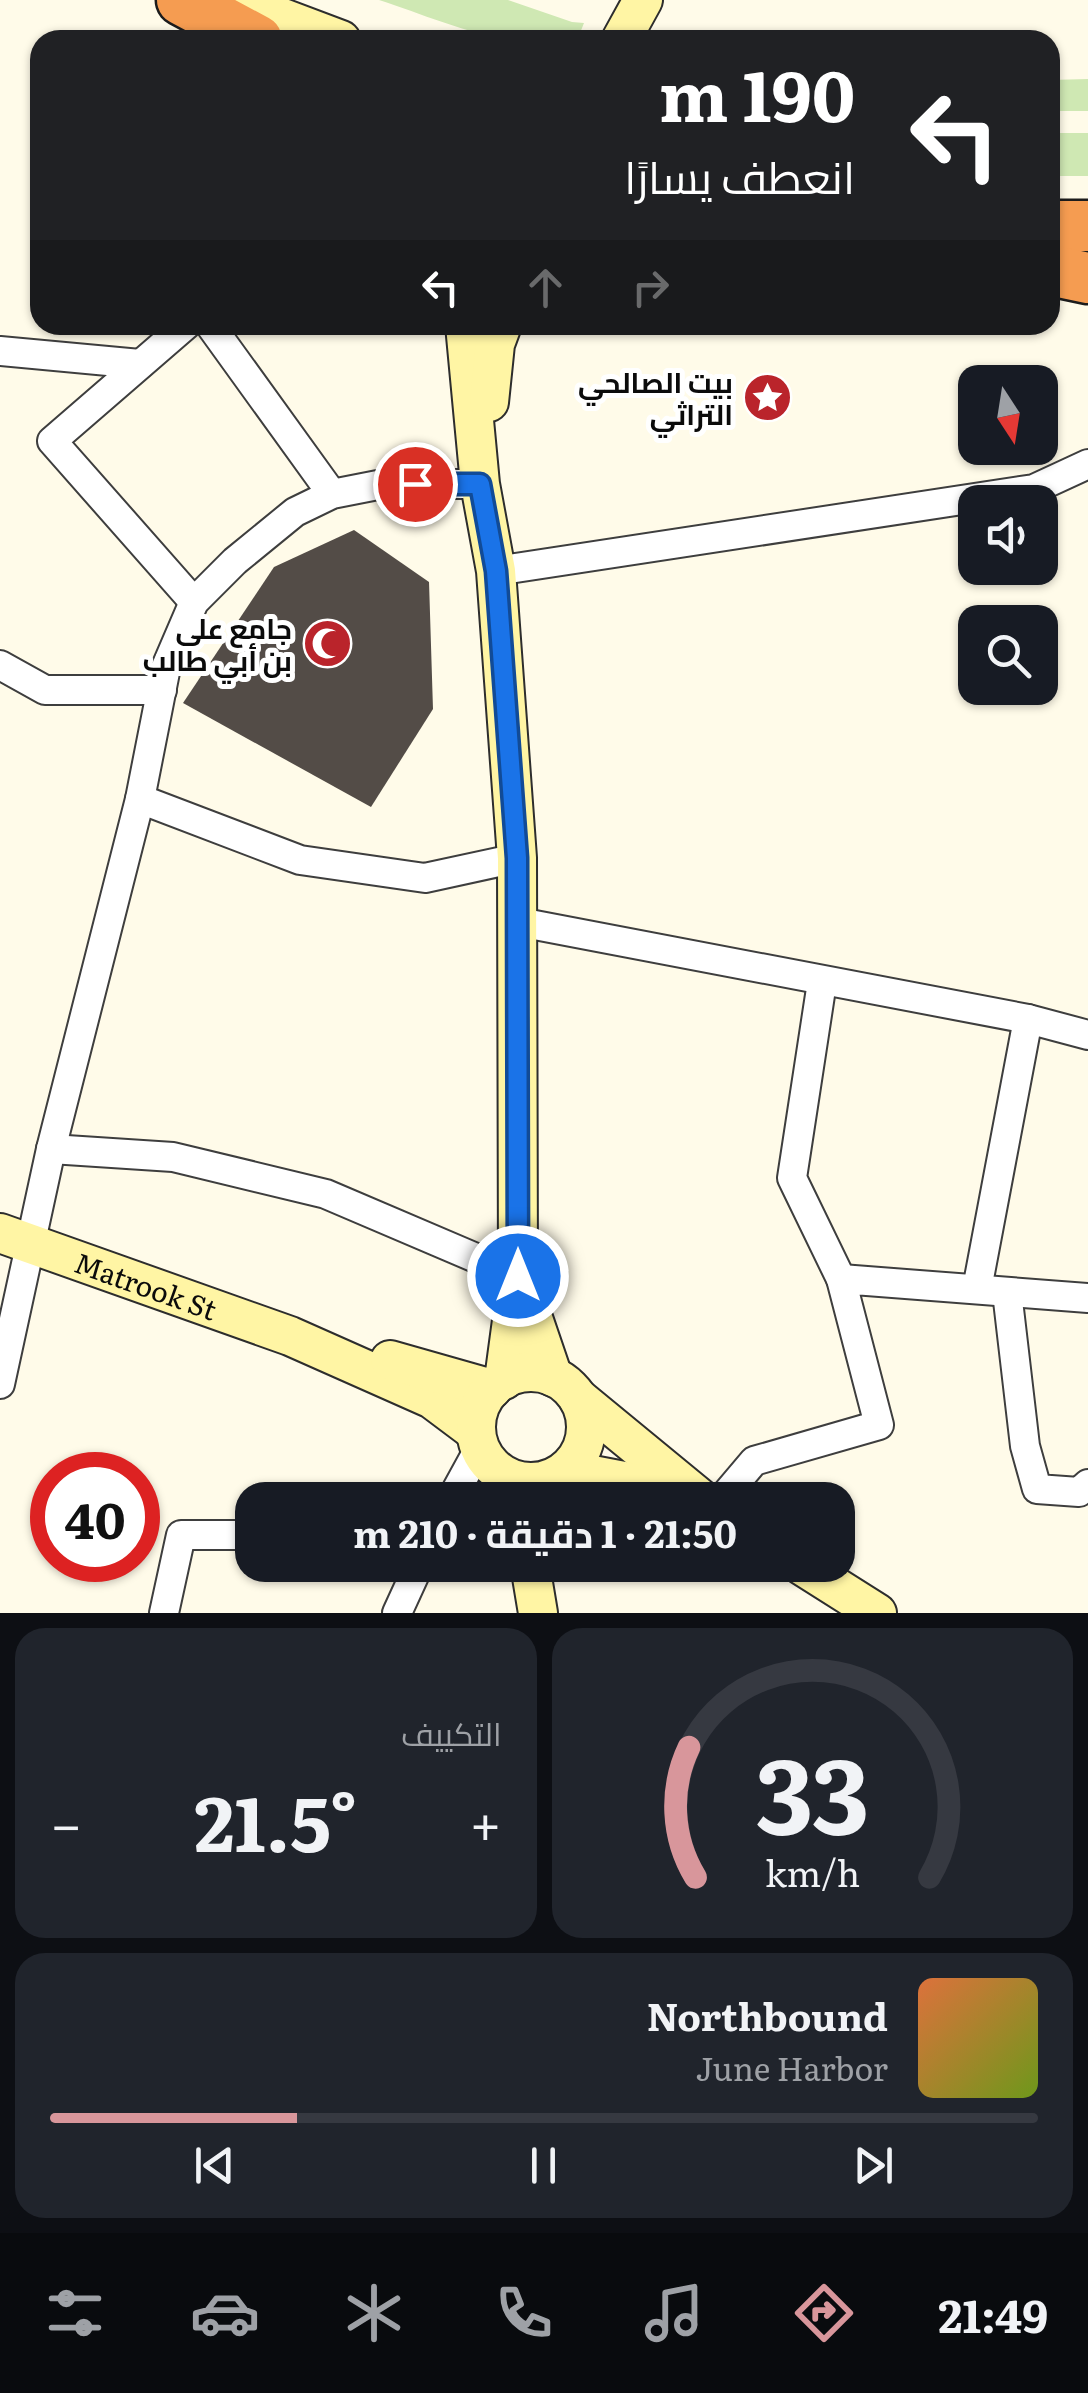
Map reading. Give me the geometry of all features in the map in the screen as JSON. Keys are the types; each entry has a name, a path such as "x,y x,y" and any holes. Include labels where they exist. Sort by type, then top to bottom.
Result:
{"highway":[{"path":"182,0 247,28"},
{"path":"1060,226 1088,226"},
{"path":"1060,272 1088,278"}],"street":[{"path":"626,30 642,0"},
{"path":"174,335 52,441 194,602"},
{"path":"217,335 332,494"},
{"path":"466,335 480,484 496,571 519,922 518,1276 498,1384 477,1416 478,1439 488,1462 502,1474 528,1482"},
{"path":"480,484 498,335"},
{"path":"0,351 140,364"},
{"path":"496,571 1034,489 1088,464"},
{"path":"0,1384 14,1238 51,1149 140,799 166,668 194,602 235,561 295,512 332,494 382,484 480,484"},
{"path":"0,665 45,690 162,690"},
{"path":"140,799 300,860 425,878 517,858"},
{"path":"519,922 1028,1019 1088,1036"},
{"path":"736,1482 754,1461 879,1425 840,1279 792,1178 822,982"},
{"path":"977,1289 1028,1019"},
{"path":"51,1149 173,1157 326,1194 518,1276 565,1388 584,1413 584,1444 545,1482"},
{"name":"Matrook St","path":"14,1238 290,1336 432,1399 478,1439"},
{"path":"840,1279 1088,1298"},
{"path":"1007,1292 1025,1446 1037,1489 1080,1492 1088,1484"},
{"name":"Matrook St","path":"290,1336 498,1384"},
{"path":"498,1384 536,1373 565,1388 680,1482"},
{"path":"459,1482 478,1439"},
{"path":"164,1613 181,1534 235,1535"},
{"path":"397,1613 411,1582"},
{"path":"533,1582 539,1613"},
{"path":"539,1613 542,1582"},
{"path":"828,1582 877,1613"}],"green space":[{"path":"379,0 508,0 584,23 581,30 467,30"},
{"path":"1088,79 1088,111 1060,111 1060,80"},
{"path":"1060,133 1088,133 1088,176 1060,176"}],"building":[{"name":"جامع علي بن أبي طالب","path":"354,530 429,582 433,709 371,807 183,703 274,567"}],"place":[{"name":"بيت الصالحي التراثي","path":"768,397"},
{"name":"جامع علي بن أبي طالب","path":"327,643"}],"route":[{"path":"415,484 480,484 496,571 519,922 518,1276"}]}
